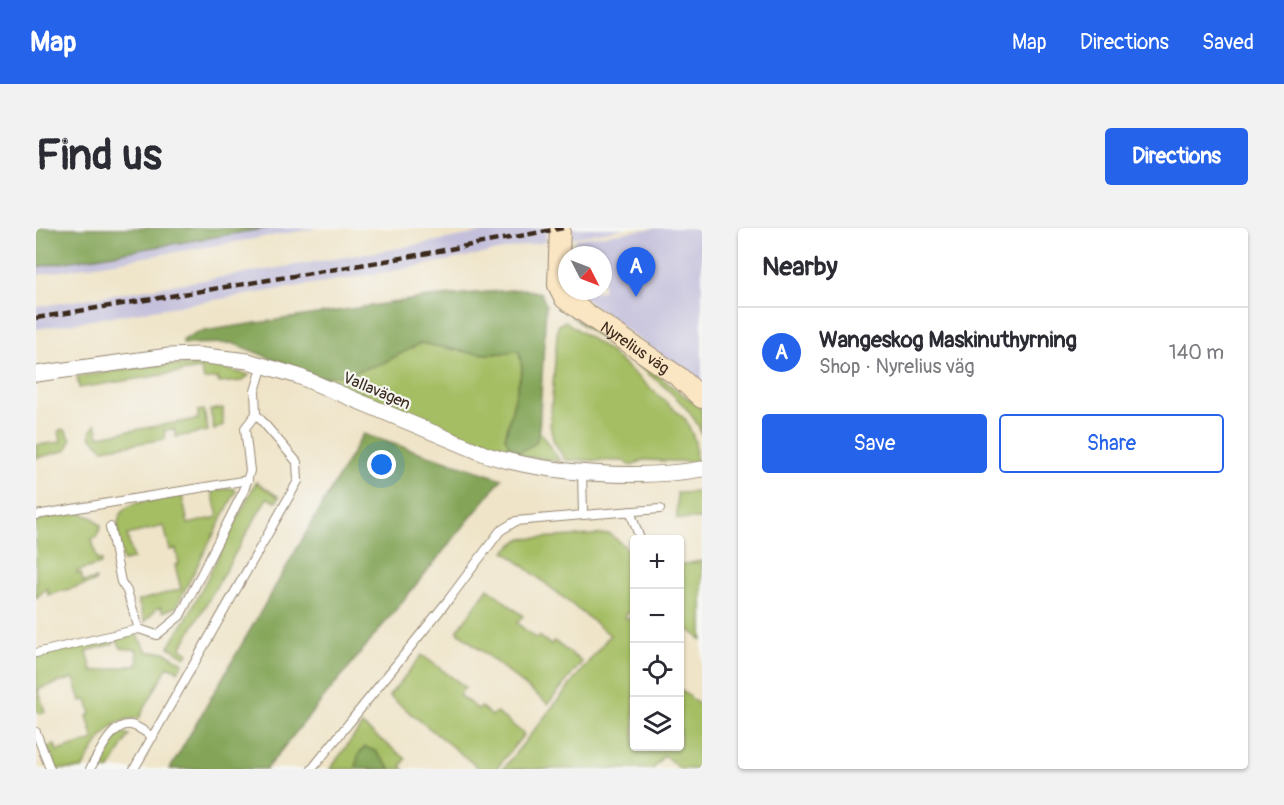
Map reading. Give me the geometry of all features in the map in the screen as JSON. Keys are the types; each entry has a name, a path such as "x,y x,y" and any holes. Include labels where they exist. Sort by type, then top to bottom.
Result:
{"street":[{"name":"Nyrelius väg","path":"560,228 558,285 565,299 679,377 702,398"},
{"name":"Vallavägen","path":"36,374 169,356 230,358 298,376 487,455 536,468 621,474 702,469"}],"lane":[{"path":"134,769 298,481 297,462 256,414 255,391 263,365"},
{"path":"36,653 139,629 157,635 180,616 249,480 250,471 244,433 245,428 256,414"},
{"path":"582,471 583,515"},
{"path":"36,515 249,480"},
{"path":"312,769 449,599 500,531 516,520 660,508"},
{"path":"630,511 638,535"},
{"path":"110,527 121,582 127,591 139,629"},
{"path":"90,769 112,735 122,727 135,726 153,737"},
{"path":"36,732 50,769"}],"shaded area":[{"path":"36,228 319,228 36,275"},
{"path":"505,228 547,228 545,242 387,272 36,329 36,307 383,251"},
{"path":"573,228 626,228 572,238"},
{"path":"656,228 702,228 702,386 586,300 612,300 612,246 575,246 576,239"}],"green space":[{"path":"36,228 268,228 36,267"},
{"path":"523,289 541,293 546,305 539,431 536,443 520,452 510,447 505,438 522,369 519,351 493,354 472,353 421,343 383,363 345,375 319,377 232,343 183,344 183,340 197,332 430,297"},
{"path":"570,315 626,351 698,406 702,411 702,435 694,418 663,386"},
{"path":"565,321 609,351 686,420 695,441 696,462 643,460 632,466 624,461 565,460 553,440 550,424 558,326"},
{"path":"421,343 472,353 493,354 519,351 522,369 505,438 536,443 539,431 560,461 528,457 484,444 319,377 360,369"},
{"path":"152,365 211,365 249,375 242,381 219,383 217,378 204,380 201,369 79,388 77,377"},
{"path":"223,408 223,425 214,430 210,410"},
{"path":"204,410 208,431 176,437 174,429 164,430 166,439 103,449 90,436 96,424 99,436 198,419 198,411"},
{"path":"64,429 71,439 67,450 36,458 36,445 61,442 59,430"},
{"path":"363,434 502,479 266,769 170,769"},
{"path":"256,482 279,497 276,502 267,498 181,648 188,653 185,657 169,647 189,614"},
{"path":"233,488 236,491 176,607 163,612 161,607 156,609 145,622 138,601 181,589 175,565 179,564 176,549 170,550 164,526 127,535 133,559 123,561 118,525 120,515 126,508 135,504 182,496 188,524 218,517 212,491"},
{"path":"702,492 702,519 677,519 677,493"},
{"path":"78,512 93,518 101,526 96,538 92,539 97,560 101,560 101,564 77,571 77,574 81,573 83,582 96,579 95,582 48,595 47,588 36,598 36,519"},
{"path":"610,534 630,551 630,610 624,618 630,619 630,751 684,751 684,692 702,707 702,769 680,769 664,755 653,769 503,769 610,635 505,551 520,539"},
{"path":"702,561 702,640 684,625 684,564"},
{"path":"488,588 523,616 517,623 536,639 539,636 551,645 554,641 582,662 548,704 457,631"},
{"path":"136,634 148,652 165,652 183,663 178,671 168,666 139,718 119,722 104,734 82,769 56,769 47,747 55,745 57,751 94,740 87,716 91,714 87,700 81,701 74,678 38,689 45,712 40,714 36,710 36,656 113,639 113,644 87,651 92,672 138,665 137,650 121,648 116,638"},
{"path":"422,655 465,687 459,695 492,716 496,712 524,734 496,769 480,769 389,696"},
{"path":"362,725 406,759 401,766 404,769 330,769"},
{"path":"124,733 129,735 110,769 94,769 115,737"},
{"path":"365,747 375,751 391,769 356,769 358,755"}],"railway":[{"path":"36,318 385,261 563,228"}],"place":[{"name":"Wangeskog Maskinuthyrning","path":"636,297"}]}
